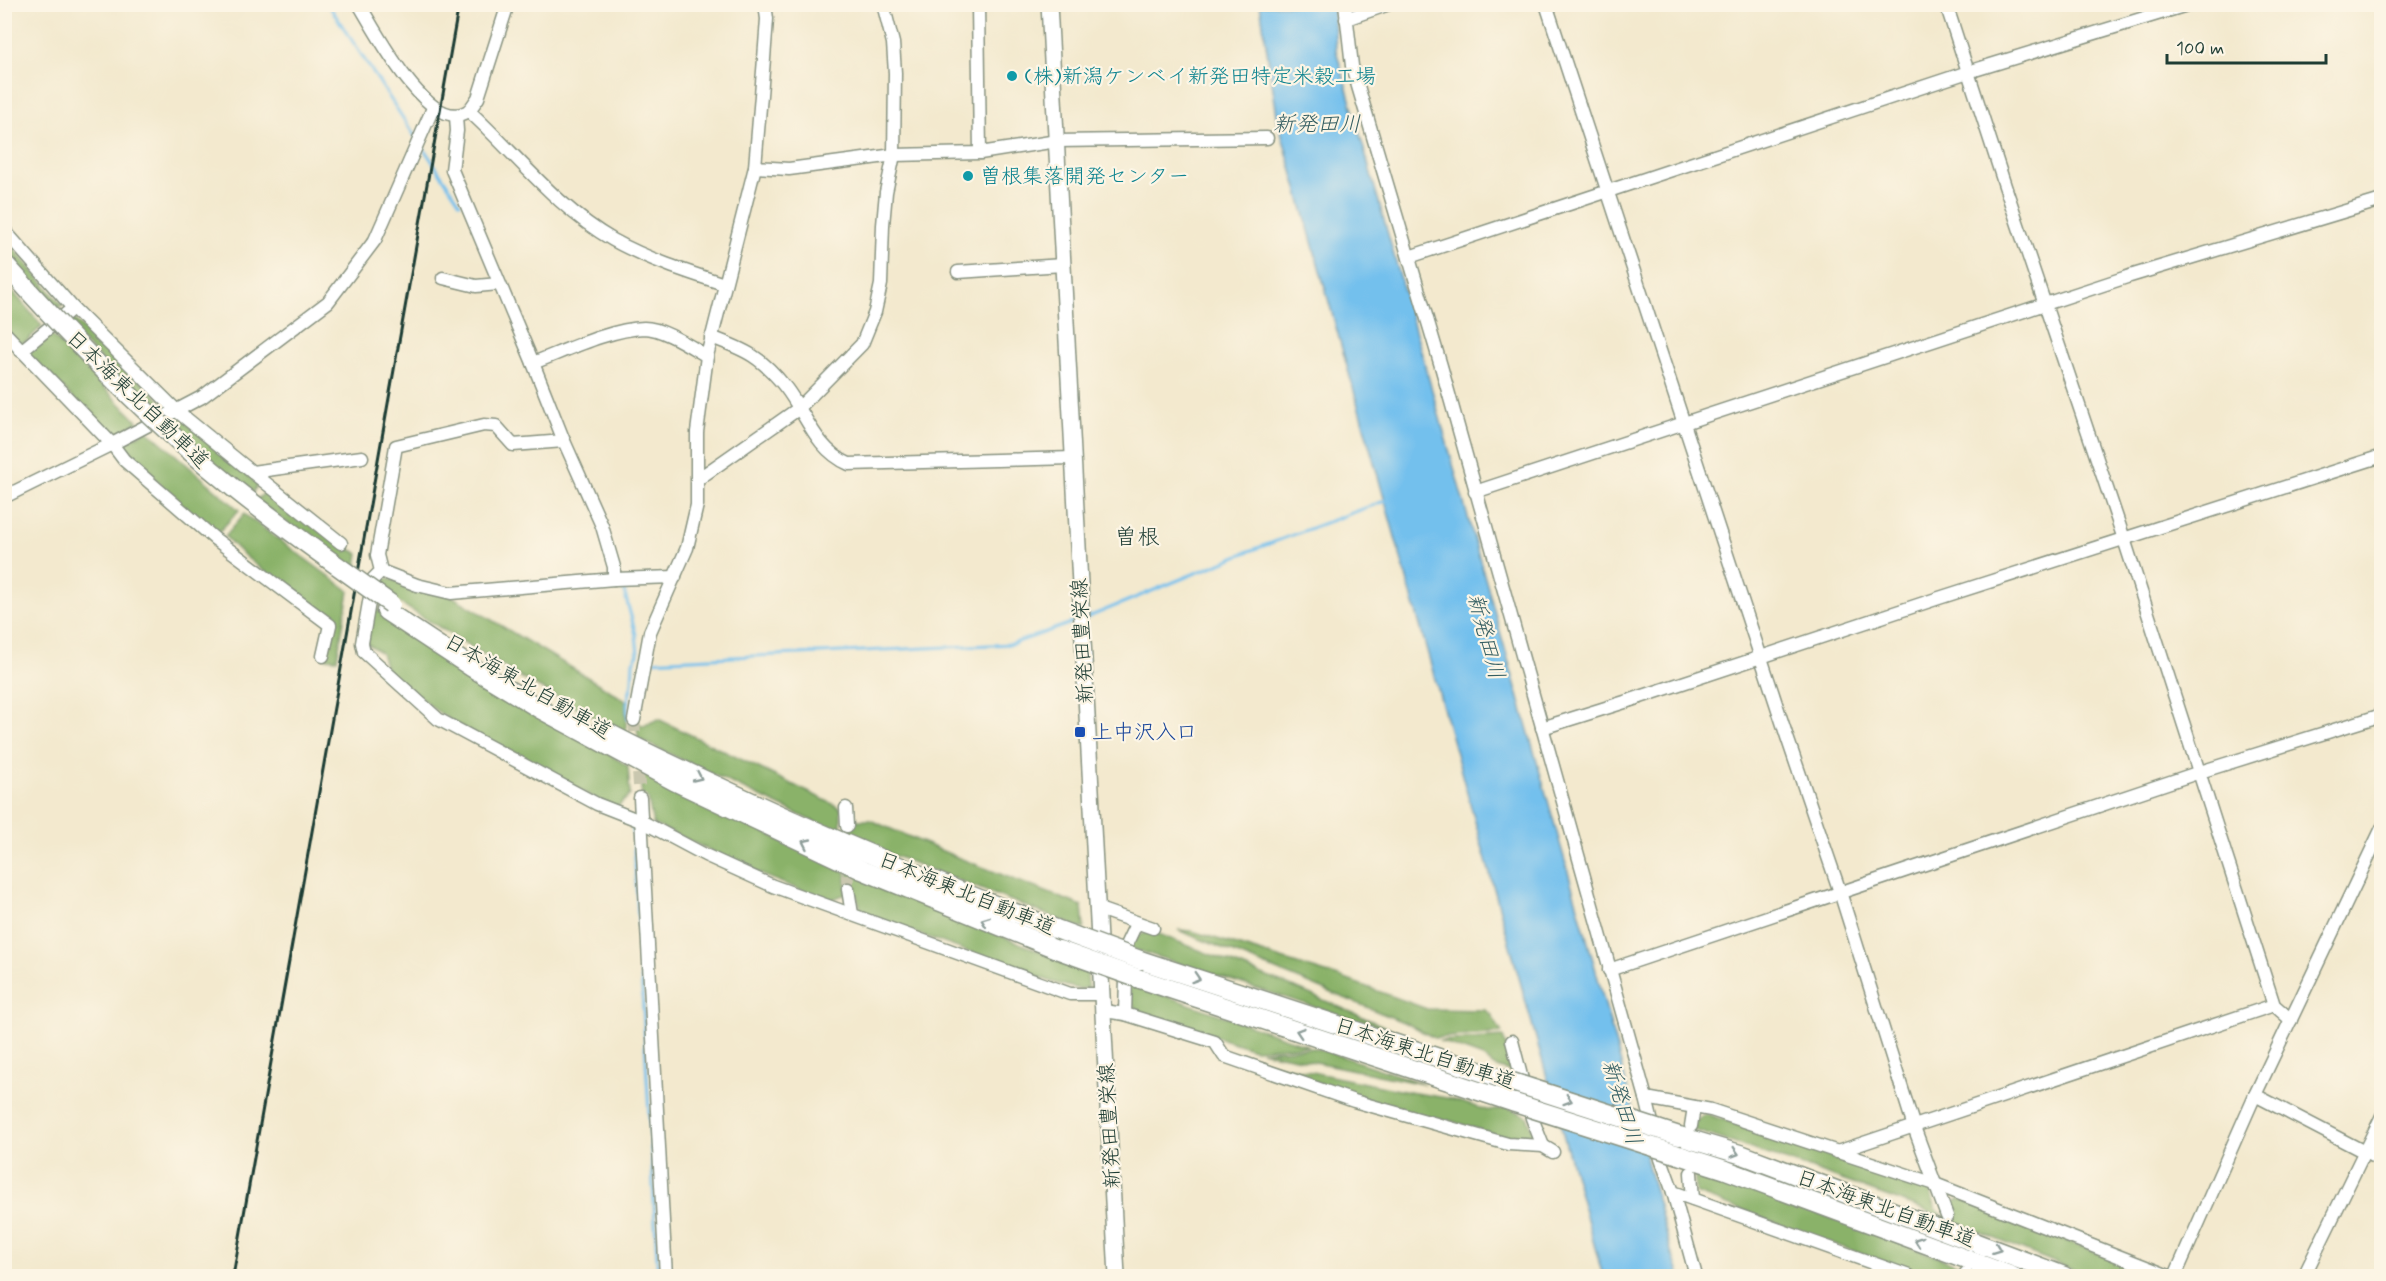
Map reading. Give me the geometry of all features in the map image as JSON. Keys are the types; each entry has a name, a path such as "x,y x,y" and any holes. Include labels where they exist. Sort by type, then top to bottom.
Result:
{"highway":[{"name":"日本海東北自動車道","path":"4,262 55,320 132,397 189,449 388,608 621,740 886,861 1056,929 1140,960 1512,1082 1685,1131 2064,1276"},
{"name":"日本海東北自動車道","path":"4,276 66,344 115,393 192,463 295,546 471,667 540,709 674,781 862,870 1059,950 1515,1103 1726,1170 2012,1276"}],"main road":[{"name":"新発田豊栄線","path":"1049,4 1117,1276"}],"street":[{"path":"359,4 407,80 432,108 463,113 578,215 611,239 642,255 724,284"},
{"path":"508,4 478,98 463,113 452,170 564,441 602,526 614,567 614,579"},
{"path":"634,720 635,703 650,632 687,548 697,506 697,432 707,356 755,167 764,59 765,4"},
{"path":"698,479 798,409 862,344 875,312 882,284 883,225 894,155 895,63 893,43 883,4"},
{"path":"978,4 980,153"},
{"path":"1345,4 1352,66 1409,257 1646,1098 1661,1159 1696,1276"},
{"path":"1346,19 1389,4"},
{"path":"1546,4 1840,892 1914,1127 1947,1216"},
{"path":"1946,4 2124,539 2274,1005 2291,1020"},
{"path":"1409,257 1968,72 2190,4"},
{"path":"4,497 177,411 220,385 328,302 375,240 432,108"},
{"path":"755,167 789,169 894,155 980,153 1057,141 1267,138"},
{"path":"1475,492 1936,342 2045,304 2382,200"},
{"path":"4,230 73,308 177,411 341,543"},
{"path":"958,272 1063,265"},
{"path":"443,278 476,286 499,284"},
{"path":"21,351 73,308"},
{"path":"533,363 612,334 645,328 672,337 707,356"},
{"path":"4,332 124,459 215,539 330,625 322,656"},
{"path":"711,338 744,349 764,363 787,389 798,409 830,454 849,464 1073,458"},
{"path":"381,571 377,555 396,446 484,425 496,426 513,445 564,441"},
{"path":"1542,728 2382,456"},
{"path":"252,472 362,457"},
{"path":"381,571 417,585 451,592 614,579 675,577"},
{"path":"381,571 373,579 362,643 364,652 438,719 597,804 643,822 705,855 772,886 1070,994 1101,994"},
{"path":"1609,970 2200,772 2382,715"},
{"path":"640,798 666,1276"},
{"path":"846,808 847,826"},
{"path":"2175,1276 2254,1095 2382,828"},
{"path":"848,889 852,914"},
{"path":"1096,908 1153,928"},
{"path":"1125,1014 1126,943 1137,924"},
{"path":"1837,1152 2274,1005"},
{"path":"1104,1011 1125,1014 1215,1042 1224,1056 1354,1101 1508,1144 1548,1149 1532,1118 1512,1041"},
{"path":"2254,1095 2382,1161"},
{"path":"1646,1098 1711,1110 1935,1184 2169,1276"},
{"path":"1685,1131 1694,1107"},
{"path":"2304,1276 2382,1116"},
{"path":"1691,1173 1694,1199"},
{"path":"1672,1192 1909,1276"}],"green space":[{"path":"4,237 62,305 55,312 5,256"},
{"path":"4,281 42,326 27,341 18,344 5,328"},
{"path":"69,315 166,405 156,414 62,321"},
{"path":"48,331 138,422 118,433 109,433 29,355 30,349"},
{"path":"177,415 258,484 251,496 164,421"},
{"path":"147,430 239,510 218,533 185,508 122,447 122,444"},
{"path":"268,490 340,544 359,554 355,575 256,500"},
{"path":"244,514 349,591 337,659 326,658 335,621 263,571 225,536"},
{"path":"378,576 450,595 612,692 626,701 626,734 529,682 375,588"},
{"path":"370,605 628,766 630,795 615,809 458,725 434,709 386,669 381,653 365,642"},
{"path":"658,719 841,808 841,828 844,836 638,739 637,722 643,726"},
{"path":"643,773 846,872 846,894 828,901 765,876 653,824 648,798 642,798 640,776"},
{"path":"856,820 870,820 1082,906 1084,929 849,838 849,821 852,828"},
{"path":"849,872 938,911 1087,970 1088,988 1079,989 1055,983 863,914 857,897 853,892 849,894"},
{"path":"1178,930 1192,931 1342,978 1427,1009 1485,1010 1491,1014 1502,1033 1434,1038 1408,1024"},
{"path":"1151,931 1300,990 1409,1037 1130,948 1134,937"},
{"path":"1129,983 1309,1046 1254,1049 1141,1013 1131,1000"},
{"path":"1503,1037 1515,1073 1494,1066 1483,1057 1439,1041"},
{"path":"1316,1048 1422,1083 1423,1084 1261,1051"},
{"path":"1233,1056 1447,1098 1490,1111 1508,1107 1527,1116 1535,1138 1532,1141 1515,1141 1447,1120 1402,1112"},
{"path":"1706,1114 1929,1188 1936,1209 1944,1217 1809,1168 1694,1130 1693,1123"},
{"path":"1695,1172 1714,1176 1961,1266 1964,1275 1921,1276 1695,1193"},
{"path":"1960,1199 2152,1276 2088,1276 1949,1220 1951,1207"}],"water":[{"name":"新発田川","path":"1260,5 1333,5 1336,50 1596,971 1671,1251 1680,1276 1603,1276 1278,121"}],"waterway":[{"path":"328,4 416,138"},
{"path":"422,146 460,203"},
{"path":"1086,618 1247,552 1387,500"},
{"path":"622,583 636,635 638,654 633,662 632,683 627,704 628,719"},
{"path":"647,661 1012,644 1077,621"},
{"path":"633,827 658,1276"}],"tunnel":[{"path":"634,720 640,798"},
{"path":"847,857 848,889"}],"railway":[{"path":"233,1276 459,4"}],"place":[{"name":"(株)新潟ケンベイ新発田特定米穀工場","path":"1012,76"},
{"name":"曽根集落開発センター","path":"968,176"},
{"name":"上中沢入口","path":"1080,732"}],"district":[{"name":"曽根","path":"1137,536"}]}
